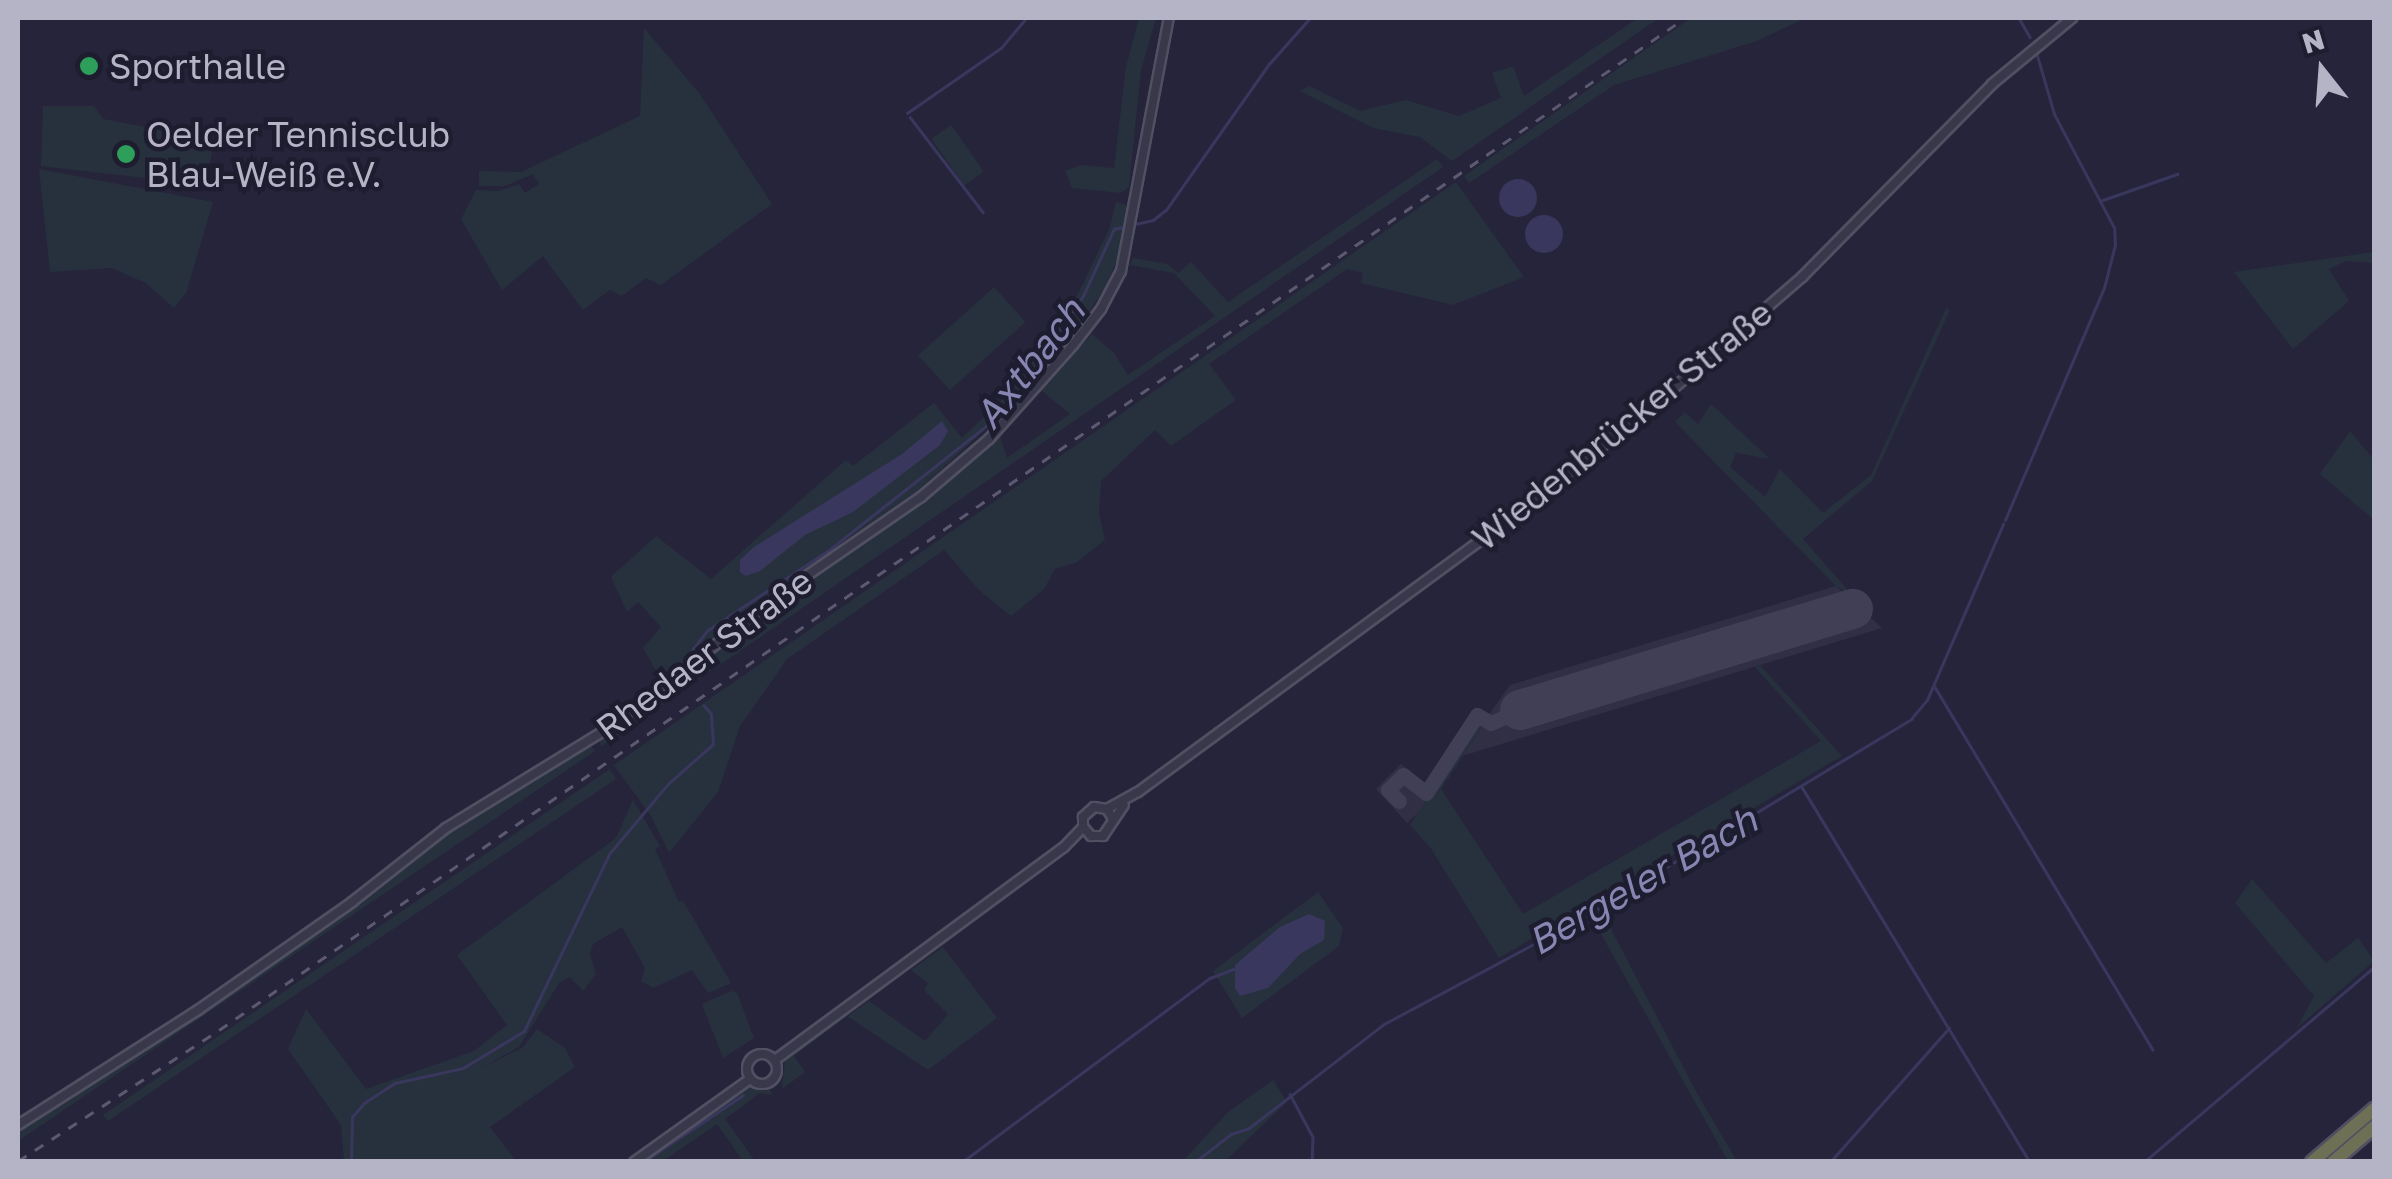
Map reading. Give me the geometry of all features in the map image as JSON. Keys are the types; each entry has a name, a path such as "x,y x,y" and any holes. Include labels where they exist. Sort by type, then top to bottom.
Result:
{"highway":[{"path":"2312,1162 2374,1110"},
{"path":"2334,1162 2374,1127"}],"street":[{"name":"Rhedaer Straße","path":"18,1124 183,1020 352,902 446,828 592,738 673,680 786,590 921,497 989,438 1030,396 1100,310 1121,270 1132,232 1157,61 1169,18"},
{"name":"Wiedenbrücker Straße","path":"1138,792 1632,424 1802,277 1992,84 2072,18"},
{"path":"1086,831 1089,809 1107,810 1138,792"},
{"path":"775,1060 1086,831 1107,834 1113,819 1138,792"},
{"path":"1107,810 1113,819"},
{"path":"750,1079 748,1064 756,1055 775,1060"},
{"path":"750,1079 758,1084 772,1082 778,1072 775,1060"},
{"path":"634,1162 750,1079"}],"shaded area":[{"path":"1139,18 1156,18 1141,70 1129,187 1121,193 1072,188 1065,171 1081,165 1114,168 1126,67"},
{"path":"1638,18 1659,18 1452,161 1420,137 1373,128 1300,91 1309,86 1360,111 1406,100 1459,116 1501,98 1492,73 1513,66 1524,96"},
{"path":"1691,18 1805,18 1757,41 1614,85 1469,183 1464,176"},
{"path":"644,28 699,93 772,204 661,285 646,278 622,296 610,290 583,310 543,256 502,290 461,219 476,190 498,191 519,184 525,193 539,184 533,174 505,186 479,186 479,171 521,172 640,116"},
{"name":"Oelder Tennisclub Blau-Weiß e.V.","path":"43,106 94,106 103,119 214,140 206,185 41,166"},
{"path":"951,125 984,172 964,185 931,139"},
{"path":"1437,159 1443,167 602,746 598,739 790,593 924,500 999,434 1007,458 1070,414 1041,390 1092,334 1114,353 1128,375 1215,316 1174,273 1130,265 1133,258 1167,264 1178,273 1191,262 1228,302"},
{"path":"39,169 213,202 186,293 174,308 146,283 112,268 50,272"},
{"path":"1518,179 1532,184 1537,198 1532,212 1518,217 1504,212 1499,198 1504,184"},
{"path":"1456,182 1524,277 1453,305 1361,283 1363,273 1347,269 1209,364 1236,400 1171,446 1155,430 1101,481 1099,513 1105,540 1077,562 1055,569 1044,589 1011,616 979,590 944,550 787,659 740,726 718,792 669,853 651,816 614,765"},
{"path":"1116,202 1130,206 1124,242 1106,287 1069,340 1005,412 917,491 781,584 662,681 643,648 661,627 638,602 627,612 611,577 656,536 711,579 846,460 853,466 934,403 962,438 1014,388 1079,292 1110,227"},
{"path":"1544,215 1558,220 1563,234 1558,248 1544,253 1530,248 1525,234 1530,220"},
{"path":"2374,252 2374,263 2346,261 2329,269 2349,301 2293,349 2234,272"},
{"path":"994,287 1025,322 950,390 918,355"},
{"path":"1946,308 1950,310 1872,481 1803,539 1853,596 1836,586 1675,422 1685,412 1698,424 1711,404 1770,459 1736,453 1730,467 1765,497 1780,469 1823,513 1871,475"},
{"path":"942,421 948,431 940,445 853,512 805,535 760,571 746,576 740,572 740,560 754,547 902,454"},
{"path":"2350,431 2374,460 2374,520 2320,474"},
{"path":"1836,586 1882,628 1462,756 1484,724 1479,720 1419,812 1407,823 1376,789 1401,764 1426,784 1475,707 1488,716 1510,685"},
{"path":"1760,665 1842,756 1499,958 1430,847 1410,825 1480,720 1485,723 1441,789 1523,914 1821,741 1755,667"},
{"path":"589,744 595,751 18,1141 18,1128 341,914 449,832"},
{"path":"610,769 616,779 108,1121 103,1115"},
{"path":"633,800 660,846 655,849 679,902 683,901 731,983 708,993 692,970 653,988 641,981 645,968 622,927 593,944 590,954 596,974 583,991 570,977 559,983 519,1047 478,1070 523,1047 537,1029 565,1048 575,1067 490,1127 516,1161 344,1161 341,1125 288,1049 306,1009 366,1089 474,1051 507,1025 457,955 616,838"},
{"path":"2252,879 2326,963 2358,938 2374,961 2297,1028 2314,996 2235,903"},
{"path":"1318,892 1343,928 1339,946 1242,1018 1213,971"},
{"path":"1601,910 1737,1161 1728,1161 1591,916"},
{"path":"1309,914 1325,921 1324,940 1300,954 1268,988 1240,996 1235,988 1235,965 1280,927"},
{"path":"943,947 997,1018 928,1070 847,1016 794,1056 805,1072 782,1089 785,1059 844,1013 848,1016 869,1001 925,1041 948,1014 924,990 928,983 911,970"},
{"path":"731,991 737,993 754,1038 723,1058 702,1004"},
{"path":"1273,1080 1287,1102 1225,1161 1183,1161 1228,1112"},
{"path":"752,1086 770,1090 772,1095 760,1093 725,1119 755,1161 743,1161 717,1124 663,1161 638,1162"}],"waterway":[{"path":"907,113 1001,48 1026,18"},
{"name":"Axtbach","path":"685,659 708,630 829,550 990,423 1012,400 1083,296 1114,229 1153,220 1166,210 1269,64 1310,18"},
{"name":"Bergeler Bach","path":"2019,18 2030,37"},
{"name":"Bergeler Bach","path":"2005,520 2104,288 2115,245 2114,228 2054,114 2037,56"},
{"path":"910,117 983,212"},
{"path":"2100,201 2177,174"},
{"name":"Bergeler Bach","path":"1195,1162 1231,1134 1249,1128 1384,1024 1575,922 1911,719 1927,700 2003,524"},
{"path":"1935,687 2153,1050"},
{"name":"Axtbach","path":"351,1162 352,1117 364,1103 395,1083 463,1068 524,1031 609,854 668,784 713,744 711,714 704,706"},
{"path":"1802,787 2030,1162"},
{"path":"2144,1162 2374,967"},
{"path":"962,1162 1210,978 1233,969"},
{"path":"1830,1162 1949,1028"},
{"path":"1290,1094 1313,1137 1312,1162"},
{"path":"643,1162 743,1095"}],"taxiway":[{"path":"1399,801 1388,790 1403,775 1426,793 1477,715 1491,723 1520,710"}],"runway":[{"path":"1520,710 1853,609"}],"railway":[{"path":"18,1161 219,1030 1685,18"}],"place":[{"name":"Sporthalle","path":"89,66"},
{"name":"Oelder Tennisclub Blau-Weiß e.V.","path":"126,154"}]}
